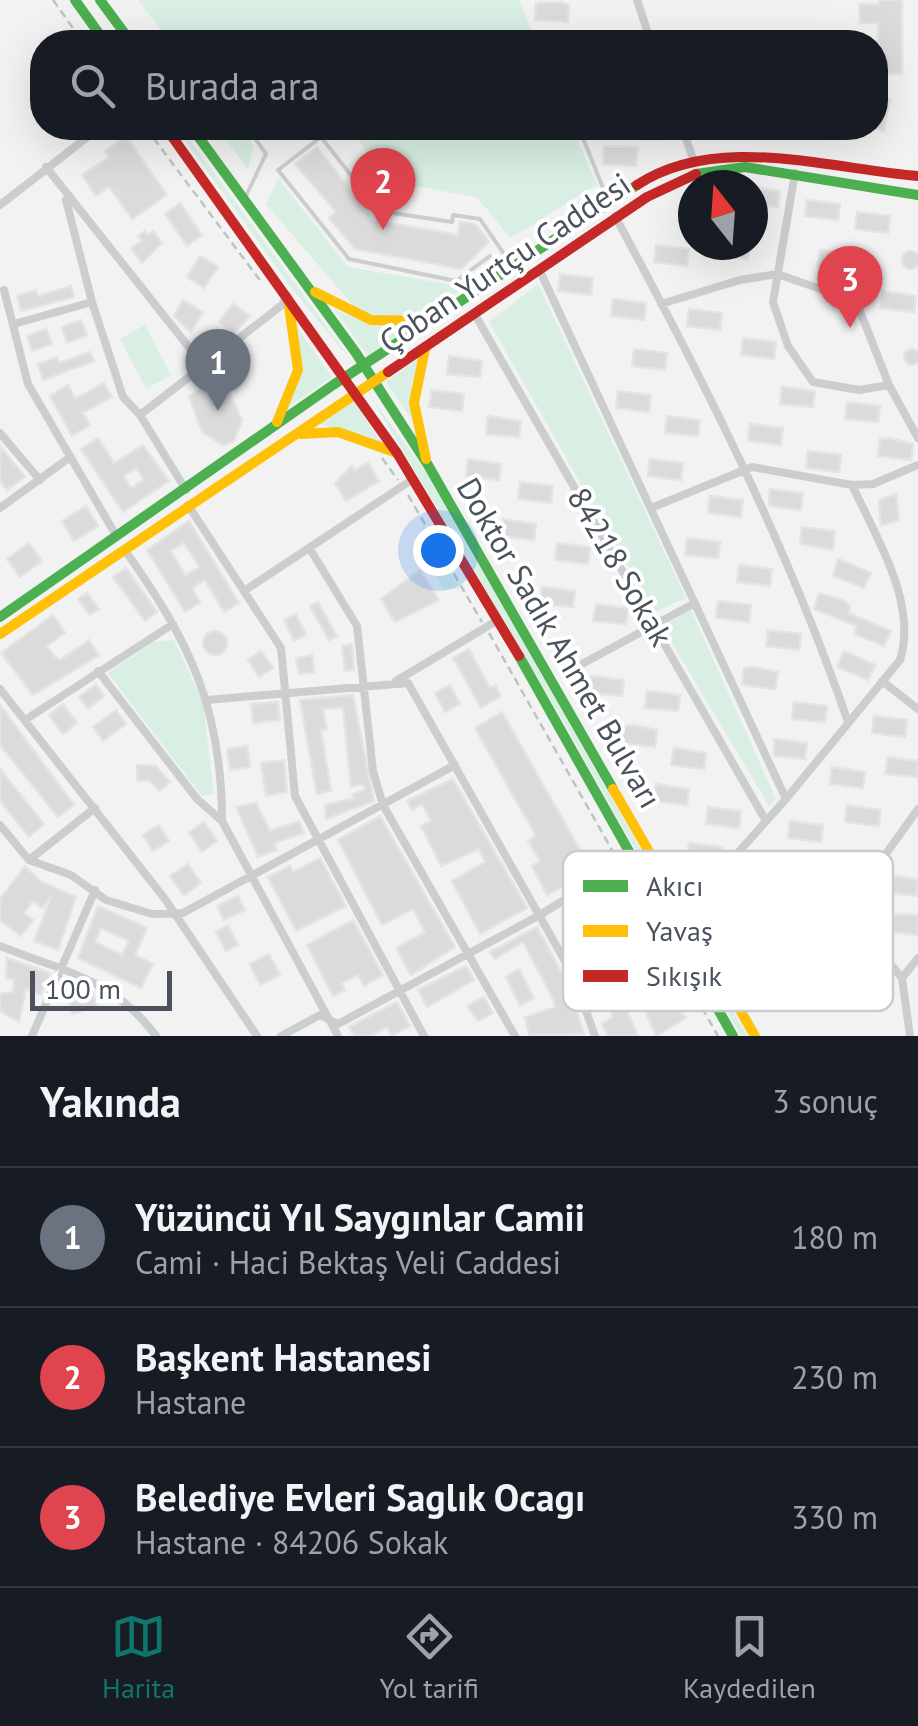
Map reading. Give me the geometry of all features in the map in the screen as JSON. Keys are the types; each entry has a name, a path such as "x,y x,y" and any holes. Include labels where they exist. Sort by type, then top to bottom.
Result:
{"main road":[{"path":"75,0 97,30"},
{"path":"100,0 122,30"},
{"path":"175,140 348,378"},
{"path":"201,140 365,368"},
{"name":"Çoban Yurtçu Caddesi","path":"0,617 648,178 694,161 741,155 918,176"},
{"name":"Çoban Yurtçu Caddesi","path":"0,634 646,197 713,170 745,167 918,195"},
{"path":"307,287 354,318 373,323 435,321"},
{"path":"271,431 284,412 298,370 287,294"},
{"path":"425,348 414,403 428,464"},
{"name":"Doktor Sadık Ahmet Bulvarı","path":"365,368 428,464 649,851"},
{"name":"Doktor Sadık Ahmet Bulvarı","path":"348,378 397,453 408,483 498,620 628,851"},
{"path":"286,439 316,429 338,430 397,453"},
{"name":"Doktor Sadık Ahmet Bulvarı","path":"719,1011 733,1036"},
{"name":"Doktor Sadık Ahmet Bulvarı","path":"741,1011 755,1036"}],"street":[{"path":"637,0 647,30"},
{"path":"0,205 82,140"},
{"path":"686,140 694,161"},
{"path":"46,167 64,195 203,365"},
{"path":"795,173 772,302 788,346 814,382 859,390 889,385"},
{"path":"64,195 92,302 123,397 140,414 186,490"},
{"path":"615,216 742,468 818,633 848,722"},
{"path":"539,269 786,799"},
{"path":"661,304 740,280 778,274 856,301 889,385 918,438"},
{"path":"4,290 28,384 117,537"},
{"path":"140,414 282,305 287,294"},
{"path":"14,324 92,302"},
{"name":"84218 Sokak","path":"474,314 766,820"},
{"path":"0,433 40,480"},
{"path":"0,508 69,458"},
{"path":"652,508 742,468 771,469 852,485 873,484 918,464"},
{"path":"244,591 408,483"},
{"path":"739,851 900,660 909,638 903,597 852,485"},
{"path":"188,505 281,648 295,796 397,993 424,1036"},
{"path":"310,548 357,626 373,771 384,805 515,1036"},
{"path":"124,549 190,651 208,700 222,821 338,1036"},
{"path":"580,665 695,603"},
{"path":"396,681 498,620"},
{"path":"25,720 173,624"},
{"path":"98,671 197,799 222,821"},
{"path":"208,700 396,681 408,683 563,958"},
{"path":"882,681 918,709"},
{"path":"0,689 173,912 256,1036"},
{"path":"0,825 29,860 72,875 106,900 152,914 183,912 455,765"},
{"path":"29,860 95,808"},
{"path":"888,851 918,809"},
{"path":"32,1036 95,890"},
{"path":"281,1036 320,1015 338,1024 563,901"},
{"path":"0,946 106,986 134,1006 156,1036"},
{"path":"902,978 918,958"},
{"path":"893,967 902,978 910,1036"},
{"path":"588,1011 595,1036"}],"lane":[{"path":"244,201 266,154 256,140"},
{"path":"317,140 278,170 349,259 456,281 490,256"},
{"path":"323,140 379,211 452,222 453,215 480,219 513,267"},
{"path":"583,140 609,204"}],"path":[{"path":"52,0 73,30"},
{"path":"155,140 266,287"},
{"path":"375,448 408,483 612,851"},
{"path":"704,1011 718,1036"}],"green space":[{"path":"138,0 519,0 531,30 161,30"},
{"path":"185,140 190,140 354,364 293,290"},
{"path":"226,140 250,140 254,146 248,170"},
{"path":"358,140 577,140 597,185 510,238 477,197 390,182"},
{"path":"278,178 348,267 465,287 417,317 381,318 356,309 266,204"},
{"path":"538,284 686,598 654,612 489,322"},
{"path":"334,309 372,323 413,325 369,357"},
{"path":"292,320 332,377 288,407 301,356"},
{"path":"145,325 171,375 146,389 120,339"},
{"path":"419,358 412,385 412,420 386,382"},
{"path":"369,394 427,474 642,851 636,851"},
{"path":"354,401 383,446 320,424"},
{"path":"423,524 461,590 443,588 419,549"},
{"path":"691,610 776,799 769,806 662,626"},
{"path":"174,640 203,703 214,794 202,796 108,673 153,642"},
{"path":"727,1011 733,1011 747,1036 741,1036"}],"building":[{"path":"879,0 902,0 902,74 888,74 888,30 878,30 878,23 860,23 859,4 879,4"},
{"path":"536,3 569,5 568,22 535,20"},
{"path":"120,140 129,140 167,195 132,219 109,187 96,196 82,175 109,157 105,151"},
{"path":"604,146 638,147 636,166 603,164"},
{"path":"317,147 374,220 458,235 460,222 475,224 489,242 461,269 355,249 329,218 336,212 295,164"},
{"path":"768,189 780,191 778,207 768,206"},
{"path":"807,200 840,204 838,220 805,216"},
{"path":"180,203 202,235 187,246 165,214"},
{"path":"857,212 890,216 888,233 855,229"},
{"path":"145,231 148,235 153,231 162,243 142,263 131,248 142,241 138,236"},
{"path":"656,245 678,248 678,260 688,260 687,266 654,262"},
{"path":"820,250 853,254 851,270 818,267"},
{"path":"905,254 917,254 917,266 905,266"},
{"path":"200,256 218,267 204,288 187,277"},
{"path":"560,274 593,278 591,295 558,291"},
{"path":"71,286 74,297 21,311 17,296 36,290 38,296"},
{"path":"883,291 916,296 914,312 880,308"},
{"path":"613,299 646,303 644,320 611,316"},
{"path":"183,300 203,312 191,332 174,316"},
{"path":"233,304 250,316 234,333 219,322"},
{"path":"689,309 722,313 720,330 687,326"},
{"path":"81,320 87,335 67,343 62,327"},
{"path":"46,329 52,344 32,351 27,336"},
{"path":"743,338 776,342 774,359 741,355"},
{"path":"634,349 667,353 665,370 632,366"},
{"path":"906,351 918,351 918,363 906,363"},
{"path":"90,352 94,361 43,380 38,364 57,357 59,363"},
{"path":"449,356 482,361 480,377 447,374"},
{"path":"221,375 242,420 234,441 223,445 202,432 189,396"},
{"path":"104,383 112,397 83,413 90,425 72,436 50,396 68,385 75,399"},
{"path":"782,387 815,391 813,407 780,404"},
{"path":"432,390 464,394 462,411 429,407"},
{"path":"618,391 651,395 649,412 616,408"},
{"path":"847,402 880,406 878,422 845,419"},
{"path":"488,416 521,421 519,437 486,434"},
{"path":"667,416 700,420 698,436 665,433"},
{"path":"750,424 783,428 781,445 748,441"},
{"path":"98,438 114,463 143,445 169,481 123,512 81,449","holes":["136,468 144,480 131,488 124,476"]},
{"path":"880,439 913,444 911,460 878,456"},
{"path":"0,446 25,477 7,490 0,481"},
{"path":"808,451 841,455 839,472 806,468"},
{"path":"468,459 501,464 499,480 466,476"},
{"path":"650,459 683,463 681,480 648,476"},
{"path":"368,463 379,481 346,501 335,483 352,466 355,470"},
{"path":"520,482 553,486 551,503 518,499"},
{"path":"770,489 803,493 801,510 769,506"},
{"path":"896,494 899,520 881,526 879,500"},
{"path":"710,496 743,500 741,517 708,513"},
{"path":"86,506 98,526 74,541 62,521"},
{"path":"503,519 536,524 534,540 501,536"},
{"path":"189,521 239,603 224,612 205,580 192,588 200,602 185,612 147,550","holes":["184,543 200,567 185,575 171,551"]},
{"path":"802,527 835,531 833,550 800,544"},
{"path":"687,538 720,542 718,558 685,555"},
{"path":"29,543 42,561 20,577 7,559"},
{"path":"557,543 590,547 588,564 555,560"},
{"path":"838,559 871,573 864,588 833,576"},
{"path":"739,565 772,569 770,586 737,582"},
{"path":"126,568 157,612 145,621 113,577"},
{"path":"420,570 439,600 395,622 381,599"},
{"path":"542,587 575,591 573,607 540,604"},
{"path":"87,593 99,609 90,615 78,599"},
{"path":"819,593 843,600 850,606 849,613 891,631 884,646 854,634 857,626 814,609"},
{"path":"718,601 751,605 749,622 716,618"},
{"path":"318,602 337,636 329,640 310,606"},
{"path":"596,604 628,608 626,624 593,621"},
{"path":"296,614 306,635 294,641 284,620"},
{"path":"53,615 65,633 47,646 53,655 60,660 89,640 99,655 33,695 1,653"},
{"path":"768,630 801,634 799,650 766,646"},
{"path":"215,631 227,643 215,655 203,643"},
{"path":"352,644 354,670 345,671 342,646"},
{"path":"469,649 490,688 495,685 501,696 481,708 453,658"},
{"path":"261,651 273,668 259,677 248,660"},
{"path":"844,651 875,665 868,680 837,667"},
{"path":"312,655 314,672 299,674 296,658"},
{"path":"744,668 778,672 775,689 742,685"},
{"path":"591,676 624,680 622,696 589,693"},
{"path":"96,684 104,696 88,709 79,697"},
{"path":"450,685 460,704 445,712 435,693"},
{"path":"647,691 680,695 678,711 645,708"},
{"path":"353,695 374,801 326,819 325,805 354,798 353,794 365,789 363,784 351,787 343,707 323,709 327,729 321,730 331,791 317,794 300,700"},
{"path":"278,702 280,720 253,723 251,704"},
{"path":"794,702 827,706 825,722 792,719"},
{"path":"63,704 77,723 63,734 49,715"},
{"path":"0,705 74,805 58,817 0,745"},
{"path":"116,710 126,724 103,741 93,727"},
{"path":"502,712 581,851 563,851 563,886 547,895 532,866 540,861 528,841 536,836 475,728"},
{"path":"874,716 907,720 905,737 872,733"},
{"path":"624,726 657,730 655,747 622,743"},
{"path":"774,739 807,743 805,759 774,756"},
{"path":"247,746 250,767 230,770 227,749"},
{"path":"674,748 706,753 704,769 671,765"},
{"path":"888,757 918,761 918,777 885,774"},
{"path":"284,760 287,792 266,796 261,763"},
{"path":"137,765 156,766 170,782 159,791 150,781 137,781"},
{"path":"832,767 865,772 863,788 830,784"},
{"path":"0,769 44,824 29,837 0,801"},
{"path":"453,779 527,908 480,934 452,881 485,862 479,849 441,866 421,826 431,821 422,804 412,810 407,801"},
{"path":"656,784 689,789 687,805 654,801"},
{"path":"256,803 270,831 299,821 304,833 274,843 277,850 258,857 236,807"},
{"path":"847,805 880,810 879,826 845,822"},
{"path":"708,807 741,811 739,828 706,824"},
{"path":"380,816 455,947 411,975 396,948 425,932 413,909 382,925 338,840"},
{"path":"790,821 823,825 821,842 788,838"},
{"path":"204,822 217,841 202,852 189,832"},
{"path":"159,825 169,841 153,851 143,835"},
{"path":"689,843 722,847 721,851 688,851"},
{"path":"320,858 346,906 296,931 268,877 290,866 293,872"},
{"path":"188,864 201,883 184,896 170,876"},
{"path":"25,866 40,881 76,897 58,950 34,941 51,897 42,908 33,901 24,913 33,920 21,936 0,920 0,899"},
{"path":"893,876 918,879 917,896 893,893"},
{"path":"238,896 245,910 224,920 217,906"},
{"path":"98,906 147,928 135,955 153,964 141,988 78,958","holes":["101,928 129,941 122,955 95,942"]},
{"path":"893,915 918,915 918,935 893,932"},
{"path":"353,920 383,975 364,986 358,975 342,983 345,990 333,996 307,945"},
{"path":"228,925 238,945 226,951 216,932"},
{"path":"537,927 563,976 563,1011 577,1011 584,1034 529,1035 525,1017 555,1007 553,999 523,942 495,959 490,952"},
{"path":"269,954 280,975 260,985 250,964"},
{"path":"7,958 50,973 41,995 26,989 19,1022 0,1011 0,994 13,992 14,979 6,978"},
{"path":"466,966 474,980 427,1007 418,990"},
{"path":"519,969 534,998 520,1006 506,977"},
{"path":"92,991 97,1006 72,1014 68,999"},
{"path":"484,997 493,1013 478,1021 467,1006"},
{"path":"397,1002 410,1026 391,1036 387,1027 371,1036 354,1036 349,1027"},
{"path":"610,1011 627,1011 638,1036 608,1036 602,1024 613,1017"},
{"path":"646,1011 680,1011 686,1018 656,1036"}],"traffic: fast":[{"path":"75,0 96,30"},
{"path":"100,0 122,30"},
{"path":"201,140 356,353 428,465 613,789"},
{"path":"724,170 745,167 764,170"},
{"path":"768,171 918,195"},
{"path":"0,617 333,385 637,185"},
{"path":"519,656 629,851"},
{"path":"719,1011 733,1036"}],"traffic: slow":[{"path":"315,292 371,320 434,321"},
{"path":"277,422 298,370 288,299"},
{"path":"425,349 414,403 426,459"},
{"path":"0,634 388,372"},
{"path":"301,434 338,432 397,453"},
{"path":"613,789 649,851"},
{"path":"741,1011 755,1036"}],"traffic: jam":[{"path":"175,140 397,453 519,656"},
{"path":"637,185 668,169 702,160 738,157 918,176"},
{"path":"388,372 647,197 678,182"}],"place":[{"name":"Başkent Hastanesi","path":"383,230"},
{"name":"Belediye Evleri Saglık Ocagı","path":"850,328"},
{"name":"Yüzüncü Yıl Saygınlar Camii","path":"218,411"}]}
